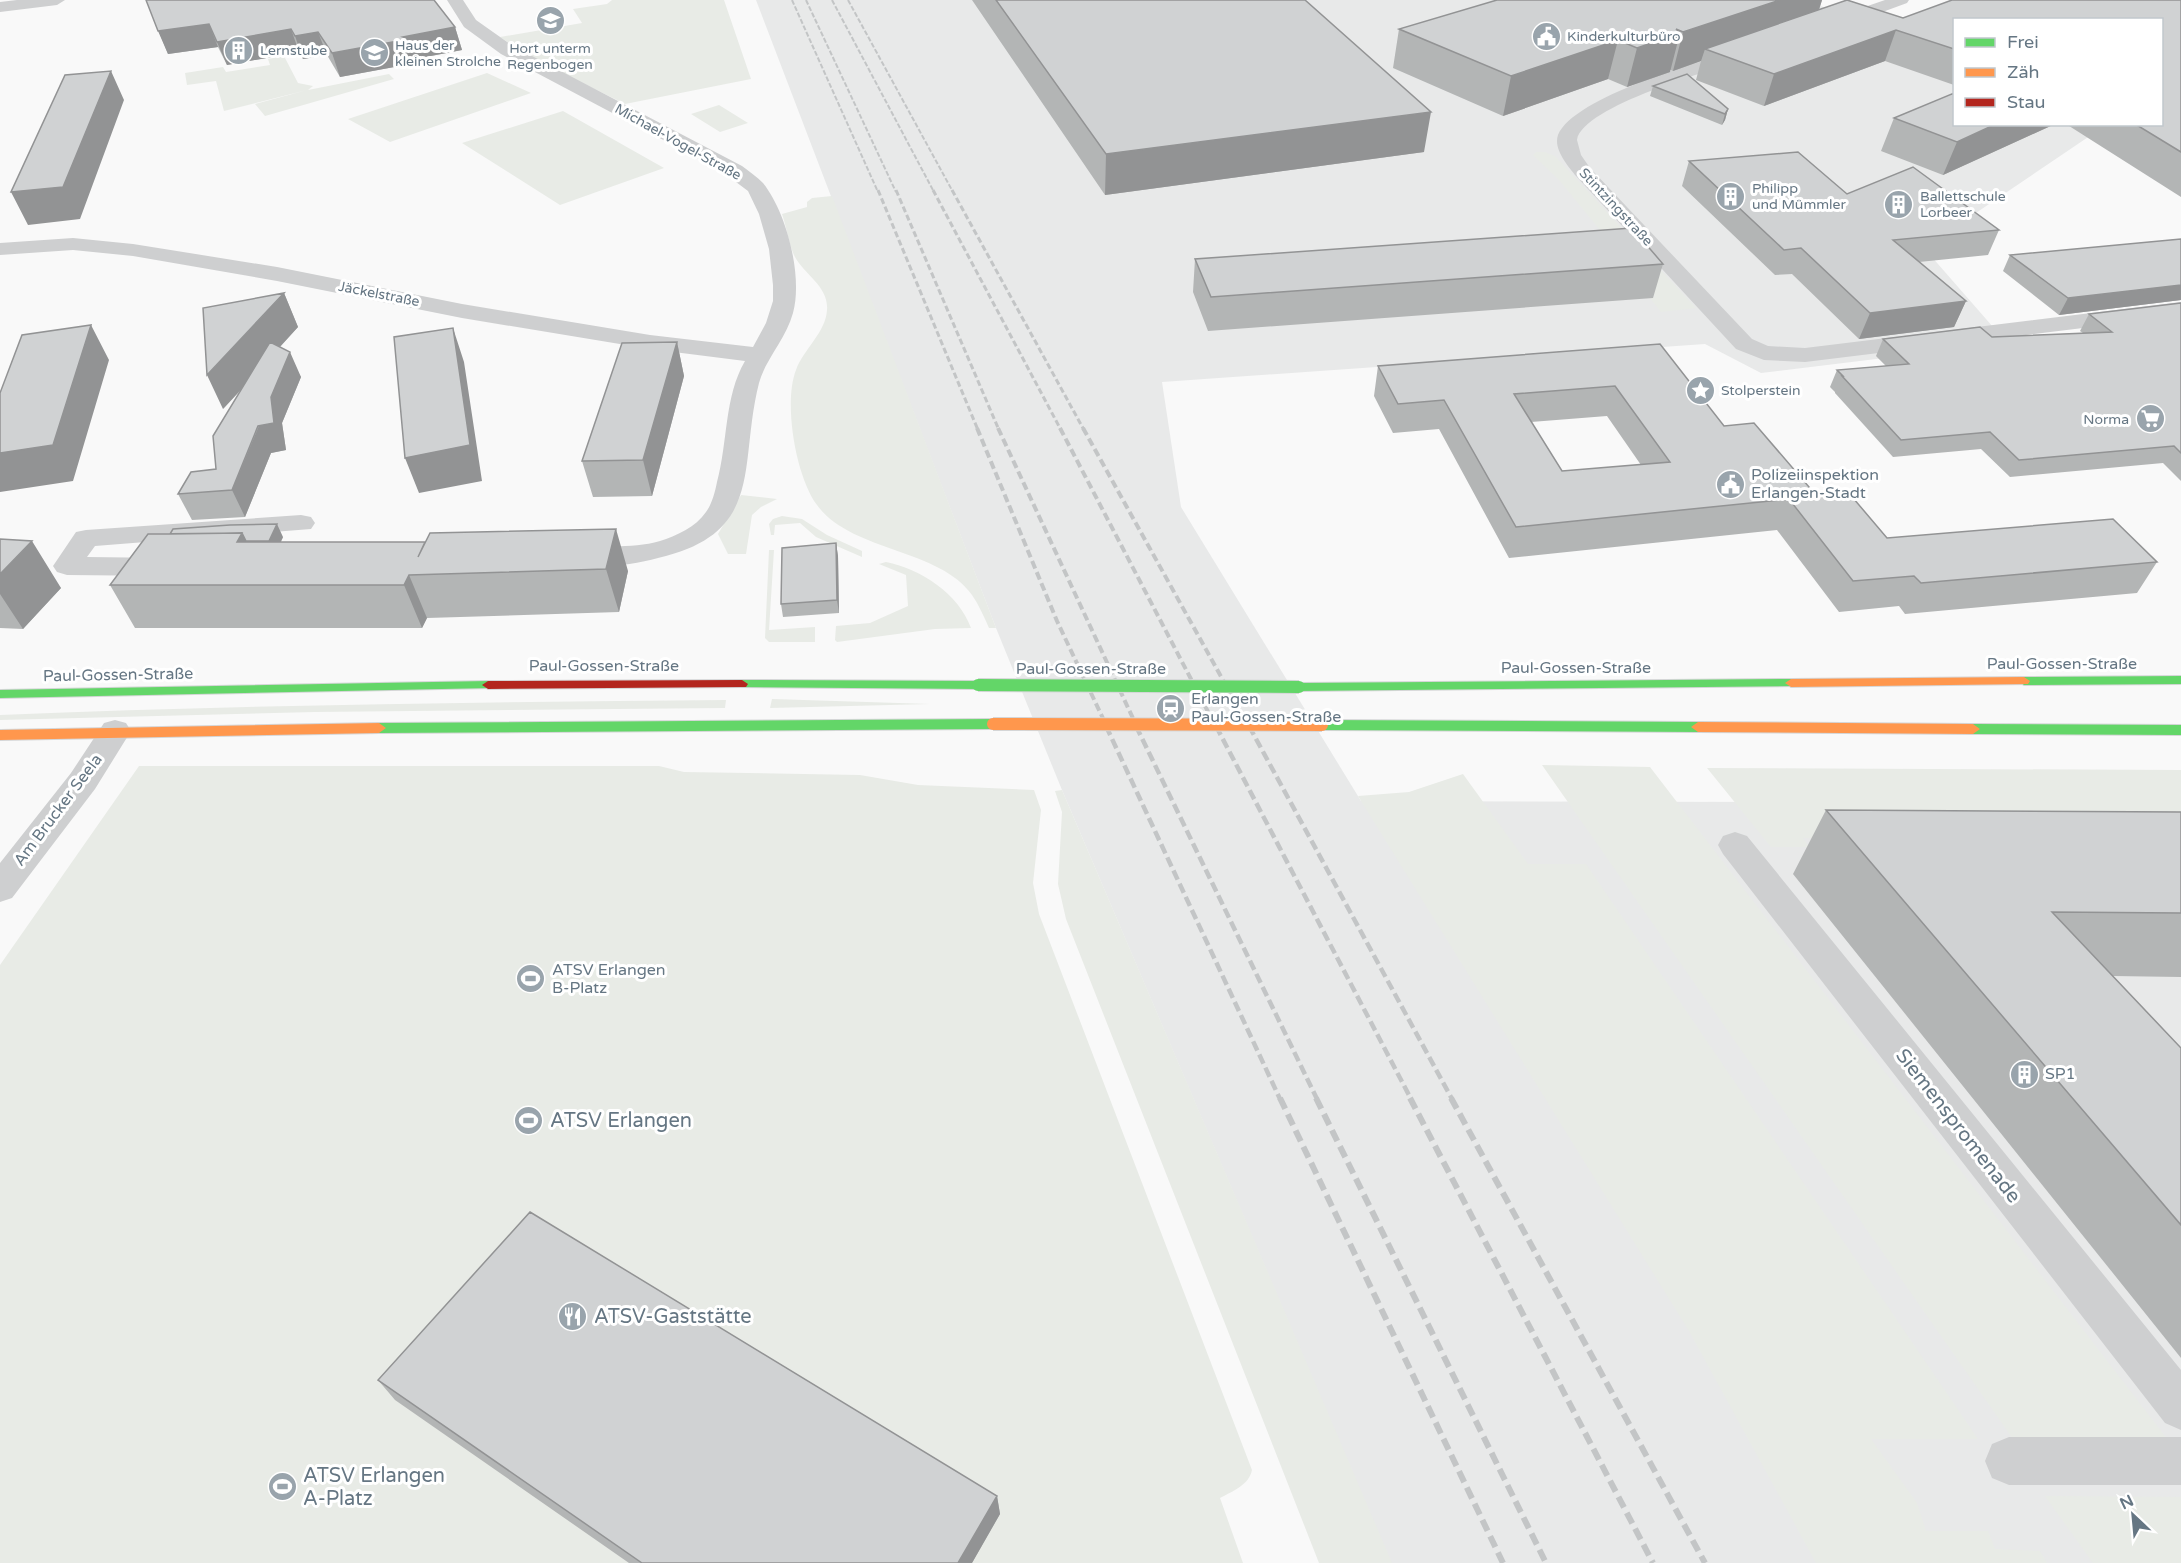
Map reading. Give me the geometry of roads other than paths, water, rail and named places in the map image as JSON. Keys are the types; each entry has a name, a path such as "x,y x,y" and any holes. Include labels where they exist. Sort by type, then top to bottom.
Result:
{"main road":[{"name":"Paul-Gossen-Straße","path":"0,694 500,683 745,682 1299,687 2181,680"},
{"path":"0,735 115,731 993,724 2181,730"}],"street":[{"path":"0,7 57,0"},
{"name":"Michael-Vogel-Straße","path":"455,0 470,23 507,50 727,166 756,189 769,213 784,267 785,303 780,317 758,355 747,383 726,499 722,509 710,524 682,542 656,551 632,555 548,558"},
{"path":"1820,28 1902,0"},
{"name":"Stintzingstraße","path":"1760,48 1603,104 1581,117 1568,135 1572,156 1583,172 1744,344 1755,350 1779,355 1805,355 2181,309"},
{"name":"Jäckelstraße","path":"0,249 73,244 133,250 277,274 462,311 650,342 758,355"},
{"path":"192,567 67,566 86,537 301,523"},
{"name":"Am Brucker Seela","path":"0,888 83,781 115,731"},
{"name":"Siemenspromenade","path":"1735,845 2181,1407"},
{"path":"2009,1461 2181,1461"}],"railway":[{"path":"792,0 878,192"},
{"path":"806,0 896,192"},
{"path":"832,0 934,192"},
{"path":"848,0 953,192"},
{"path":"878,190 978,430"},
{"path":"896,190 999,430"},
{"path":"933,190 1061,430"},
{"path":"952,190 1084,430"},
{"path":"977,428 1057,621 1107,727"},
{"path":"998,428 1137,727"},
{"path":"1060,428 1216,727"},
{"path":"1083,428 1249,727"},
{"path":"1106,726 1280,1099"},
{"path":"1136,726 1317,1099"},
{"path":"1216,726 1411,1099"},
{"path":"1249,726 1452,1099"},
{"path":"1280,1098 1503,1563"},
{"path":"1316,1098 1546,1563"},
{"path":"1410,1098 1653,1563"},
{"path":"1451,1098 1705,1563"}],"place":[{"name":"Hort unterm Regenbogen","path":"550,21"},
{"name":"Kinderkulturbüro","path":"1546,36"},
{"name":"Lernstube","path":"239,50"},
{"name":"Haus der kleinen Strolche","path":"374,53"},
{"name":"Philipp und Mümmler","path":"1731,196"},
{"name":"Ballettschule Lorbeer","path":"1899,204"},
{"name":"Stolperstein","path":"1700,390"},
{"name":"Norma","path":"2150,419"},
{"name":"Polizeiinspektion Erlangen-Stadt","path":"1730,484"},
{"name":"Erlangen Paul-Gossen-Straße","path":"1170,708"},
{"name":"ATSV Erlangen B-Platz","path":"531,979"},
{"name":"SP1","path":"2024,1074"},
{"name":"ATSV Erlangen","path":"529,1121"},
{"name":"ATSV-Gaststätte","path":"573,1317"},
{"name":"ATSV Erlangen A-Platz","path":"282,1487"}]}
